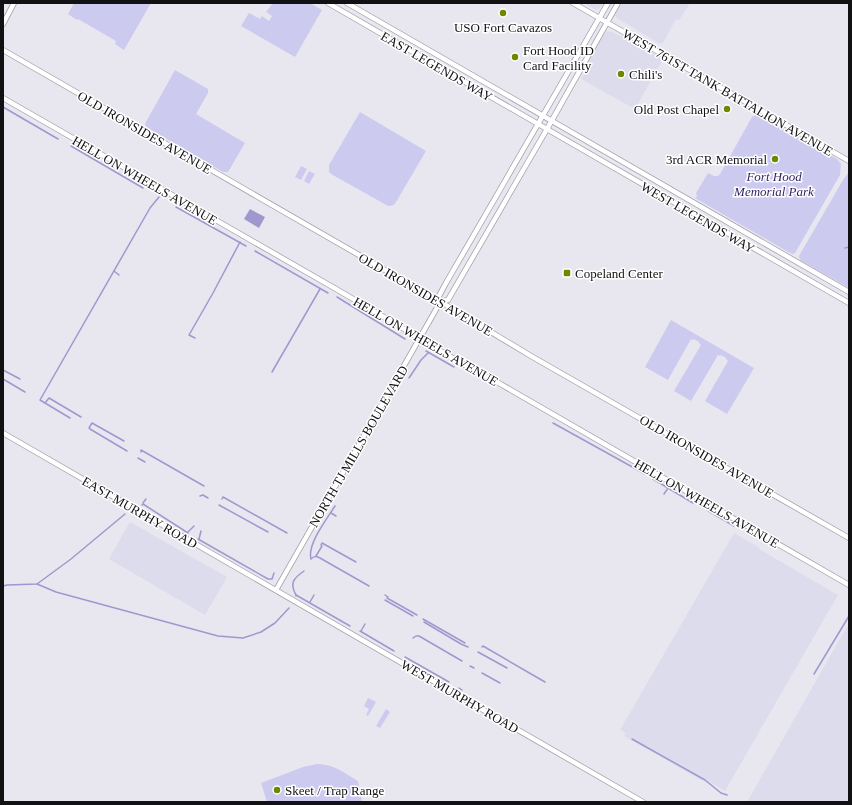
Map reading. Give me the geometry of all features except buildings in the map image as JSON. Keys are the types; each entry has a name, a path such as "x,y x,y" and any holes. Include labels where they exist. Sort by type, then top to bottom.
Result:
{"street":[{"path":"3,24 14,3"},
{"name":"EAST LEGENDS WAY","path":"329,3 547,130"},
{"name":"EAST LEGENDS WAY","path":"347,3 552,120"},
{"name":"WEST 761ST TANK BATTALION AVENUE","path":"573,3 849,161"},
{"name":"NORTH TJ MILLS BOULEVARD","path":"276,590 420,339 440,302 439,296 608,3"},
{"name":"NORTH TJ MILLS BOULEVARD","path":"440,302 448,300 547,130 618,3"},
{"name":"OLD IRONSIDES AVENUE","path":"3,50 849,538"},
{"name":"HELL ON WHEELS AVENUE","path":"3,98 849,585"},
{"name":"WEST LEGENDS WAY","path":"552,120 849,292"},
{"name":"WEST LEGENDS WAY","path":"547,130 849,303"},
{"name":"EAST MURPHY ROAD","path":"3,433 276,590"},
{"name":"WEST MURPHY ROAD","path":"276,590 643,802"}],"shaded area":[{"path":"584,3 603,3 600,8 596,10"},
{"path":"624,3 690,3 680,19 676,19 663,43 660,44 617,18 615,15 619,7"},
{"path":"608,31 663,59 635,109 581,79 586,71 586,65 604,34"},
{"path":"250,209 265,217 259,228 244,219"},
{"path":"130,522 227,577 205,615 109,559"},
{"path":"734,533 838,595 725,791 703,778 701,780 624,736 626,733 620,730"},
{"path":"849,624 849,802 747,802 841,637"}],"green space":[{"path":"74,3 151,3 124,50 115,44 116,41 68,14"},
{"path":"273,3 310,3 322,10 295,57 241,26 249,13 260,19 262,16 269,21 272,16 266,12"},
{"path":"175,70 208,89 208,93 196,114 245,143 228,172 223,172 145,125"},
{"path":"360,112 426,151 396,202 392,206 388,206 329,172 329,165"},
{"name":"Fort Hood Memorial Park","path":"757,114 837,159 841,164 840,175 795,253 793,254 695,198 697,196 696,193 708,173 714,176 718,176 720,174 752,117"},
{"path":"301,166 307,169 301,180 295,177"},
{"path":"309,171 315,174 309,184 304,181"},
{"path":"849,172 849,288 800,260 799,256"},
{"path":"671,320 754,368 727,414 705,401 728,361 721,355 718,355 691,401 674,391 701,345 694,339 691,339 668,380 645,367"},
{"path":"368,698 376,702 368,716 366,715 369,709 364,706"},
{"path":"386,709 390,712 380,728 376,726"},
{"path":"317,764 334,767 358,781 362,802 267,802 261,783 303,767"}],"waterway":[{"path":"3,107 58,139"},
{"path":"71,146 143,188"},
{"path":"70,418 40,400 150,208 159,197"},
{"path":"176,207 246,246"},
{"path":"195,338 189,335 240,242"},
{"path":"845,248 849,247"},
{"path":"255,251 328,293"},
{"path":"114,271 119,275"},
{"path":"272,372 320,289"},
{"path":"337,297 405,339"},
{"path":"426,351 454,367"},
{"path":"409,378 421,360 428,353"},
{"path":"3,370 20,379"},
{"path":"3,379 25,392"},
{"path":"45,403 49,398 81,417"},
{"path":"124,441 92,423 89,428 127,451"},
{"path":"553,423 645,474"},
{"path":"141,452 141,450 204,486"},
{"path":"138,458 145,462"},
{"path":"653,479 693,503"},
{"path":"664,494 668,488"},
{"path":"200,496 203,495 208,498"},
{"path":"222,499 223,497 287,533"},
{"path":"143,503 146,499"},
{"path":"142,505 143,504 188,533"},
{"path":"219,505 268,532"},
{"path":"335,506 315,539 312,546 311,559 313,557 320,558 369,586"},
{"path":"707,510 734,525"},
{"path":"331,513 336,516"},
{"path":"3,586 37,584 71,559 125,514"},
{"path":"188,532 194,526"},
{"path":"199,539 201,531"},
{"path":"198,539 268,579 272,579 274,573"},
{"path":"316,556 322,546 322,543 356,562"},
{"path":"296,596 293,584 295,579 304,571"},
{"path":"37,584 56,592 218,636 243,638 261,632 275,623 289,608"},
{"path":"296,595 350,626"},
{"path":"310,602 314,595"},
{"path":"385,595 388,597 387,598 417,615"},
{"path":"385,600 413,616"},
{"path":"814,674 849,616"},
{"path":"423,619 465,643"},
{"path":"424,622 468,647"},
{"path":"361,631 365,624"},
{"path":"360,631 394,651"},
{"path":"413,638 419,636 462,661"},
{"path":"482,647 483,646 545,682"},
{"path":"478,652 507,668"},
{"path":"405,657 449,682"},
{"path":"470,666 474,668"},
{"path":"482,673 500,683"},
{"path":"632,739 705,780 721,793 727,795"}],"place":[{"name":"USO Fort Cavazos","path":"503,13"},
{"name":"Fort Hood ID Card Facility","path":"515,57"},
{"name":"Chili's","path":"621,74"},
{"name":"Old Post Chapel","path":"727,109"},
{"name":"3rd ACR Memorial","path":"775,159"},
{"name":"Copeland Center","path":"567,273"},
{"name":"Skeet / Trap Range","path":"277,790"}]}
